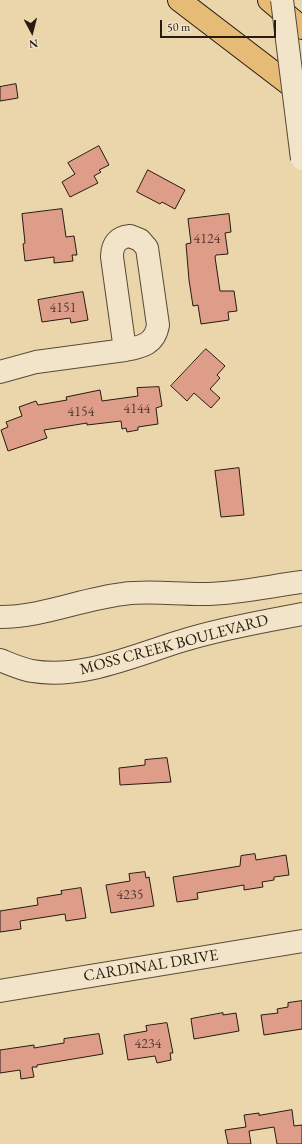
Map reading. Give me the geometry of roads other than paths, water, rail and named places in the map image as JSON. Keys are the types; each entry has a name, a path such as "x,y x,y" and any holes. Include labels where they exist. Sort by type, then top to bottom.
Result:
{"highway":[{"path":"179,0 302,94"},
{"path":"269,0 302,28"}],"street":[{"path":"282,0 302,159"},
{"path":"0,372 36,362 125,350"},
{"name":"MOSS CREEK BOULEVARD","path":"0,617 43,613 96,598 124,594 208,594 238,592 302,582"},
{"name":"MOSS CREEK BOULEVARD","path":"0,660 32,671 70,672 94,669 195,637 239,626 302,614"},
{"name":"CARDINAL DRIVE","path":"0,991 302,941"}]}
